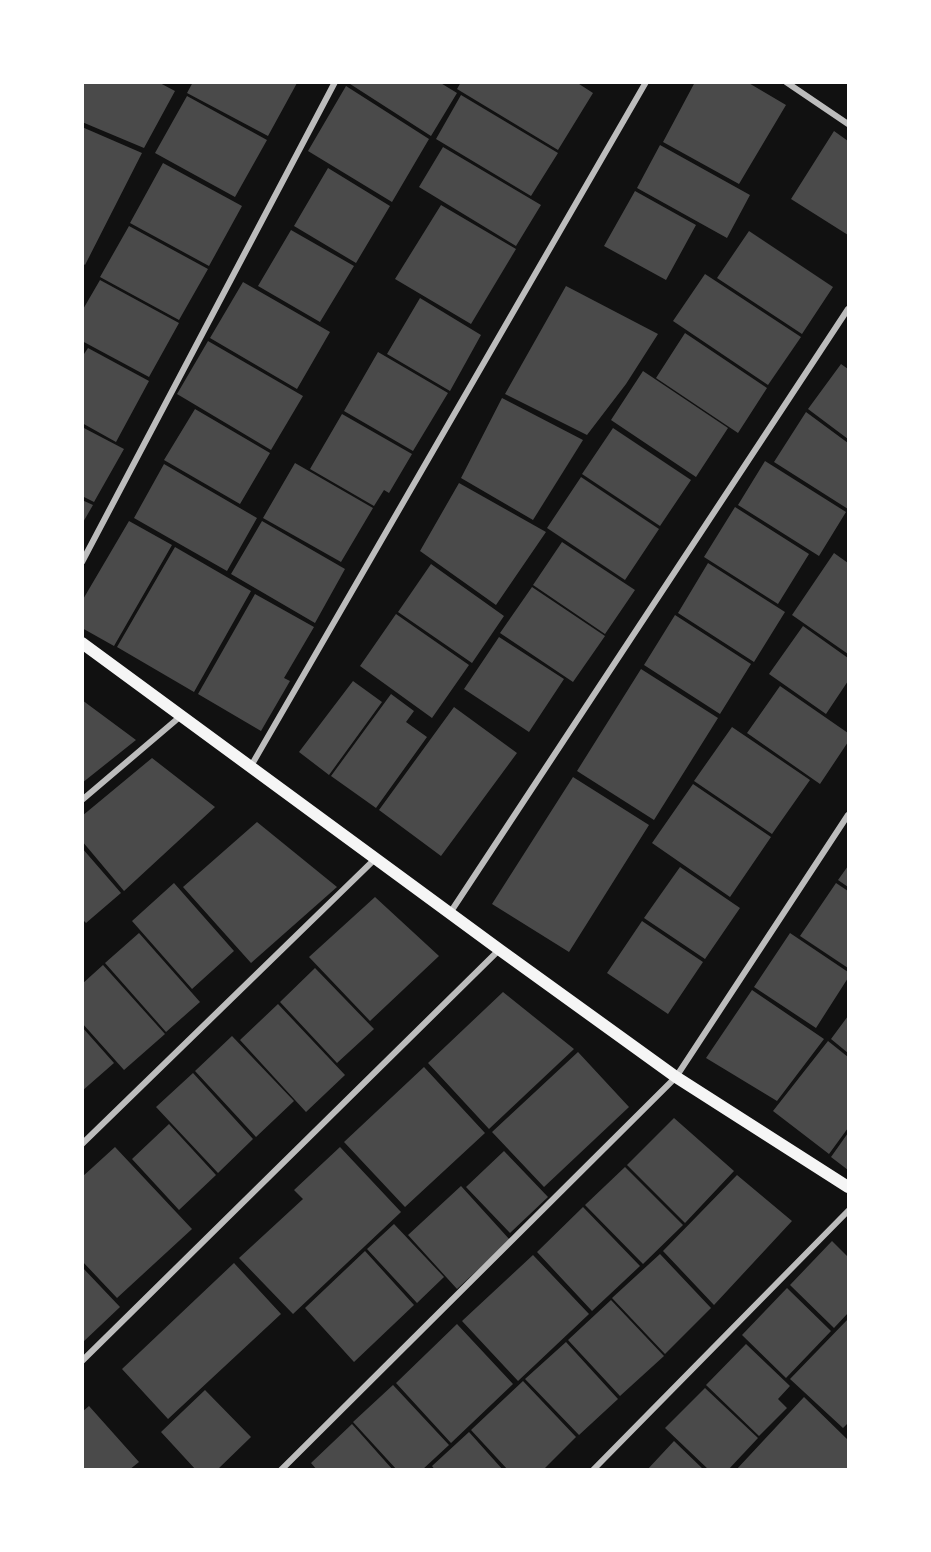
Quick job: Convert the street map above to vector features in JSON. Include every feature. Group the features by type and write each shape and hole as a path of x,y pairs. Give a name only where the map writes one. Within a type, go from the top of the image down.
{"main road":[{"path":"82,643 676,1077 849,1187"}],"street":[{"path":"82,562 335,82"},
{"path":"251,766 646,82"},
{"path":"786,82 849,124"},
{"path":"450,913 849,309"},
{"path":"82,800 182,715"},
{"path":"281,1470 676,1077 849,815"},
{"path":"82,1144 376,858"},
{"path":"82,1360 500,950"},
{"path":"593,1470 849,1210"}],"building":[{"path":"82,82 158,82 175,91 144,148 82,122"},
{"path":"193,82 297,83 268,136 187,93"},
{"path":"347,82 439,82 457,93 431,136"},
{"path":"461,82 576,82 593,93 558,150 457,89"},
{"path":"695,82 747,82 786,105 739,184 663,142"},
{"path":"346,86 429,139 392,202 308,151"},
{"path":"461,95 558,153 531,196 436,139"},
{"path":"187,96 267,140 235,197 155,153"},
{"path":"82,127 142,153 85,265 82,263"},
{"path":"834,131 848,141 848,235 791,199"},
{"path":"660,145 750,195 727,238 637,188"},
{"path":"443,147 541,205 516,246 419,187"},
{"path":"163,163 242,206 209,266 130,223"},
{"path":"328,168 390,206 356,263 294,226"},
{"path":"635,191 696,225 666,280 604,246"},
{"path":"441,205 516,249 471,324 395,279"},
{"path":"129,226 208,269 179,320 100,277"},
{"path":"291,230 354,266 320,322 258,286"},
{"path":"749,231 833,287 802,334 717,278"},
{"path":"705,274 801,337 768,385 673,321"},
{"path":"100,280 179,323 149,377 82,341 82,311"},
{"path":"243,282 330,332 297,389 210,338"},
{"path":"566,286 658,334 626,384 587,435 505,394"},
{"path":"420,298 481,335 450,391 387,354"},
{"path":"685,333 767,388 738,433 656,378"},
{"path":"208,341 303,396 271,450 177,394"},
{"path":"88,348 149,381 116,442 82,423 82,357"},
{"path":"378,352 448,393 413,451 344,411"},
{"path":"841,364 848,369 848,439 808,409"},
{"path":"643,371 728,428 696,477 611,420"},
{"path":"502,398 583,440 533,520 461,478"},
{"path":"195,409 270,453 240,504 164,460"},
{"path":"806,412 848,443 848,509 774,462"},
{"path":"342,414 412,454 389,493 384,490 374,506 310,469"},
{"path":"82,427 124,449 94,502 82,496"},
{"path":"613,428 691,480 660,526 582,474"},
{"path":"765,461 846,512 819,556 738,505"},
{"path":"295,463 373,508 341,562 263,518"},
{"path":"164,464 257,518 227,571 134,518"},
{"path":"581,477 659,529 625,580 547,528"},
{"path":"459,483 546,532 496,605 420,551"},
{"path":"82,500 93,505 82,524"},
{"path":"735,507 809,554 778,604 704,557"},
{"path":"129,521 172,545 114,646 82,628 82,601"},
{"path":"262,521 345,569 315,623 231,574"},
{"path":"562,542 635,590 605,634 533,585"},
{"path":"175,547 251,591 194,692 117,647"},
{"path":"834,553 848,563 848,654 792,615"},
{"path":"708,563 785,612 754,662 678,613"},
{"path":"431,564 504,616 472,663 398,612"},
{"path":"532,587 605,636 573,682 500,633"},
{"path":"255,594 314,627 284,678 290,681 261,731 198,694"},
{"path":"396,614 469,665 432,718 360,666"},
{"path":"675,615 751,664 720,714 644,665"},
{"path":"803,626 848,658 848,681 826,714 769,674"},
{"path":"499,637 564,679 529,732 464,689"},
{"path":"641,669 718,718 654,820 577,771"},
{"path":"353,681 382,702 329,775 299,752"},
{"path":"780,686 848,733 848,742 820,784 747,733"},
{"path":"391,694 414,711 406,722 427,737 376,808 331,776"},
{"path":"82,700 136,740 82,783"},
{"path":"454,707 517,753 441,856 379,810"},
{"path":"732,727 810,780 772,834 694,781"},
{"path":"152,758 215,807 124,891 82,841 82,816"},
{"path":"573,777 649,825 569,952 492,904"},
{"path":"693,784 771,837 730,897 652,843"},
{"path":"257,822 337,887 251,963 183,887"},
{"path":"82,848 121,893 86,923 82,919"},
{"path":"848,866 848,887 838,880"},
{"path":"680,867 740,908 705,959 644,918"},
{"path":"174,883 234,951 192,989 132,921"},
{"path":"836,883 848,891 848,968 800,936"},
{"path":"375,897 439,956 370,1021 309,957"},
{"path":"642,921 703,962 668,1014 607,973"},
{"path":"139,933 200,1002 166,1032 105,963"},
{"path":"790,933 848,972 848,978 816,1028 754,987"},
{"path":"103,965 165,1034 124,1070 82,1023 82,984"},
{"path":"315,968 374,1029 337,1063 280,1002"},
{"path":"752,990 824,1039 777,1101 706,1058"},
{"path":"503,992 574,1049 489,1129 428,1063"},
{"path":"278,1004 345,1075 306,1112 240,1040"},
{"path":"848,1016 848,1053 831,1039"},
{"path":"82,1027 114,1063 82,1091"},
{"path":"232,1036 294,1101 256,1137 195,1071"},
{"path":"828,1041 848,1057 848,1128 829,1154 773,1111"},
{"path":"578,1052 629,1107 544,1187 492,1132"},
{"path":"424,1067 485,1133 405,1207 344,1142"},
{"path":"193,1073 253,1139 218,1173 156,1107"},
{"path":"674,1118 734,1171 685,1223 627,1165"},
{"path":"169,1124 216,1175 179,1210 132,1159"},
{"path":"848,1133 848,1170 831,1157"},
{"path":"115,1147 192,1229 117,1298 82,1261 82,1177"},
{"path":"340,1147 401,1212 293,1314 239,1258 303,1199 294,1190"},
{"path":"504,1151 548,1197 510,1233 466,1187"},
{"path":"625,1167 683,1225 643,1264 585,1205"},
{"path":"737,1175 792,1221 714,1305 663,1251"},
{"path":"461,1186 510,1240 457,1289 408,1235"},
{"path":"583,1207 640,1266 592,1311 537,1252"},
{"path":"394,1224 444,1277 417,1303 367,1249"},
{"path":"832,1241 848,1257 848,1313 834,1328 790,1285"},
{"path":"365,1251 414,1305 354,1362 305,1308"},
{"path":"660,1254 711,1308 665,1354 612,1298"},
{"path":"533,1255 589,1314 518,1381 462,1321"},
{"path":"234,1263 281,1314 168,1419 122,1369"},
{"path":"82,1267 120,1307 82,1343"},
{"path":"787,1288 831,1331 786,1378 742,1335"},
{"path":"611,1300 664,1356 620,1396 568,1340"},
{"path":"848,1319 848,1423 843,1428 790,1379"},
{"path":"457,1324 513,1384 451,1443 396,1383"},
{"path":"566,1342 618,1399 579,1435 525,1379"},
{"path":"746,1344 790,1386 778,1399 787,1408 759,1436 706,1385"},
{"path":"523,1381 576,1437 543,1470 508,1470 471,1430"},
{"path":"393,1385 449,1445 422,1470 397,1470 353,1422"},
{"path":"705,1388 758,1438 728,1470 709,1470 665,1428"},
{"path":"205,1390 251,1437 217,1470 196,1470 161,1432"},
{"path":"804,1397 848,1440 848,1470 736,1470"},
{"path":"89,1406 139,1462 129,1470 82,1470 82,1412"},
{"path":"352,1424 393,1470 317,1470 311,1463"},
{"path":"469,1432 503,1470 435,1470 432,1466"},
{"path":"674,1441 704,1470 647,1470"}]}
